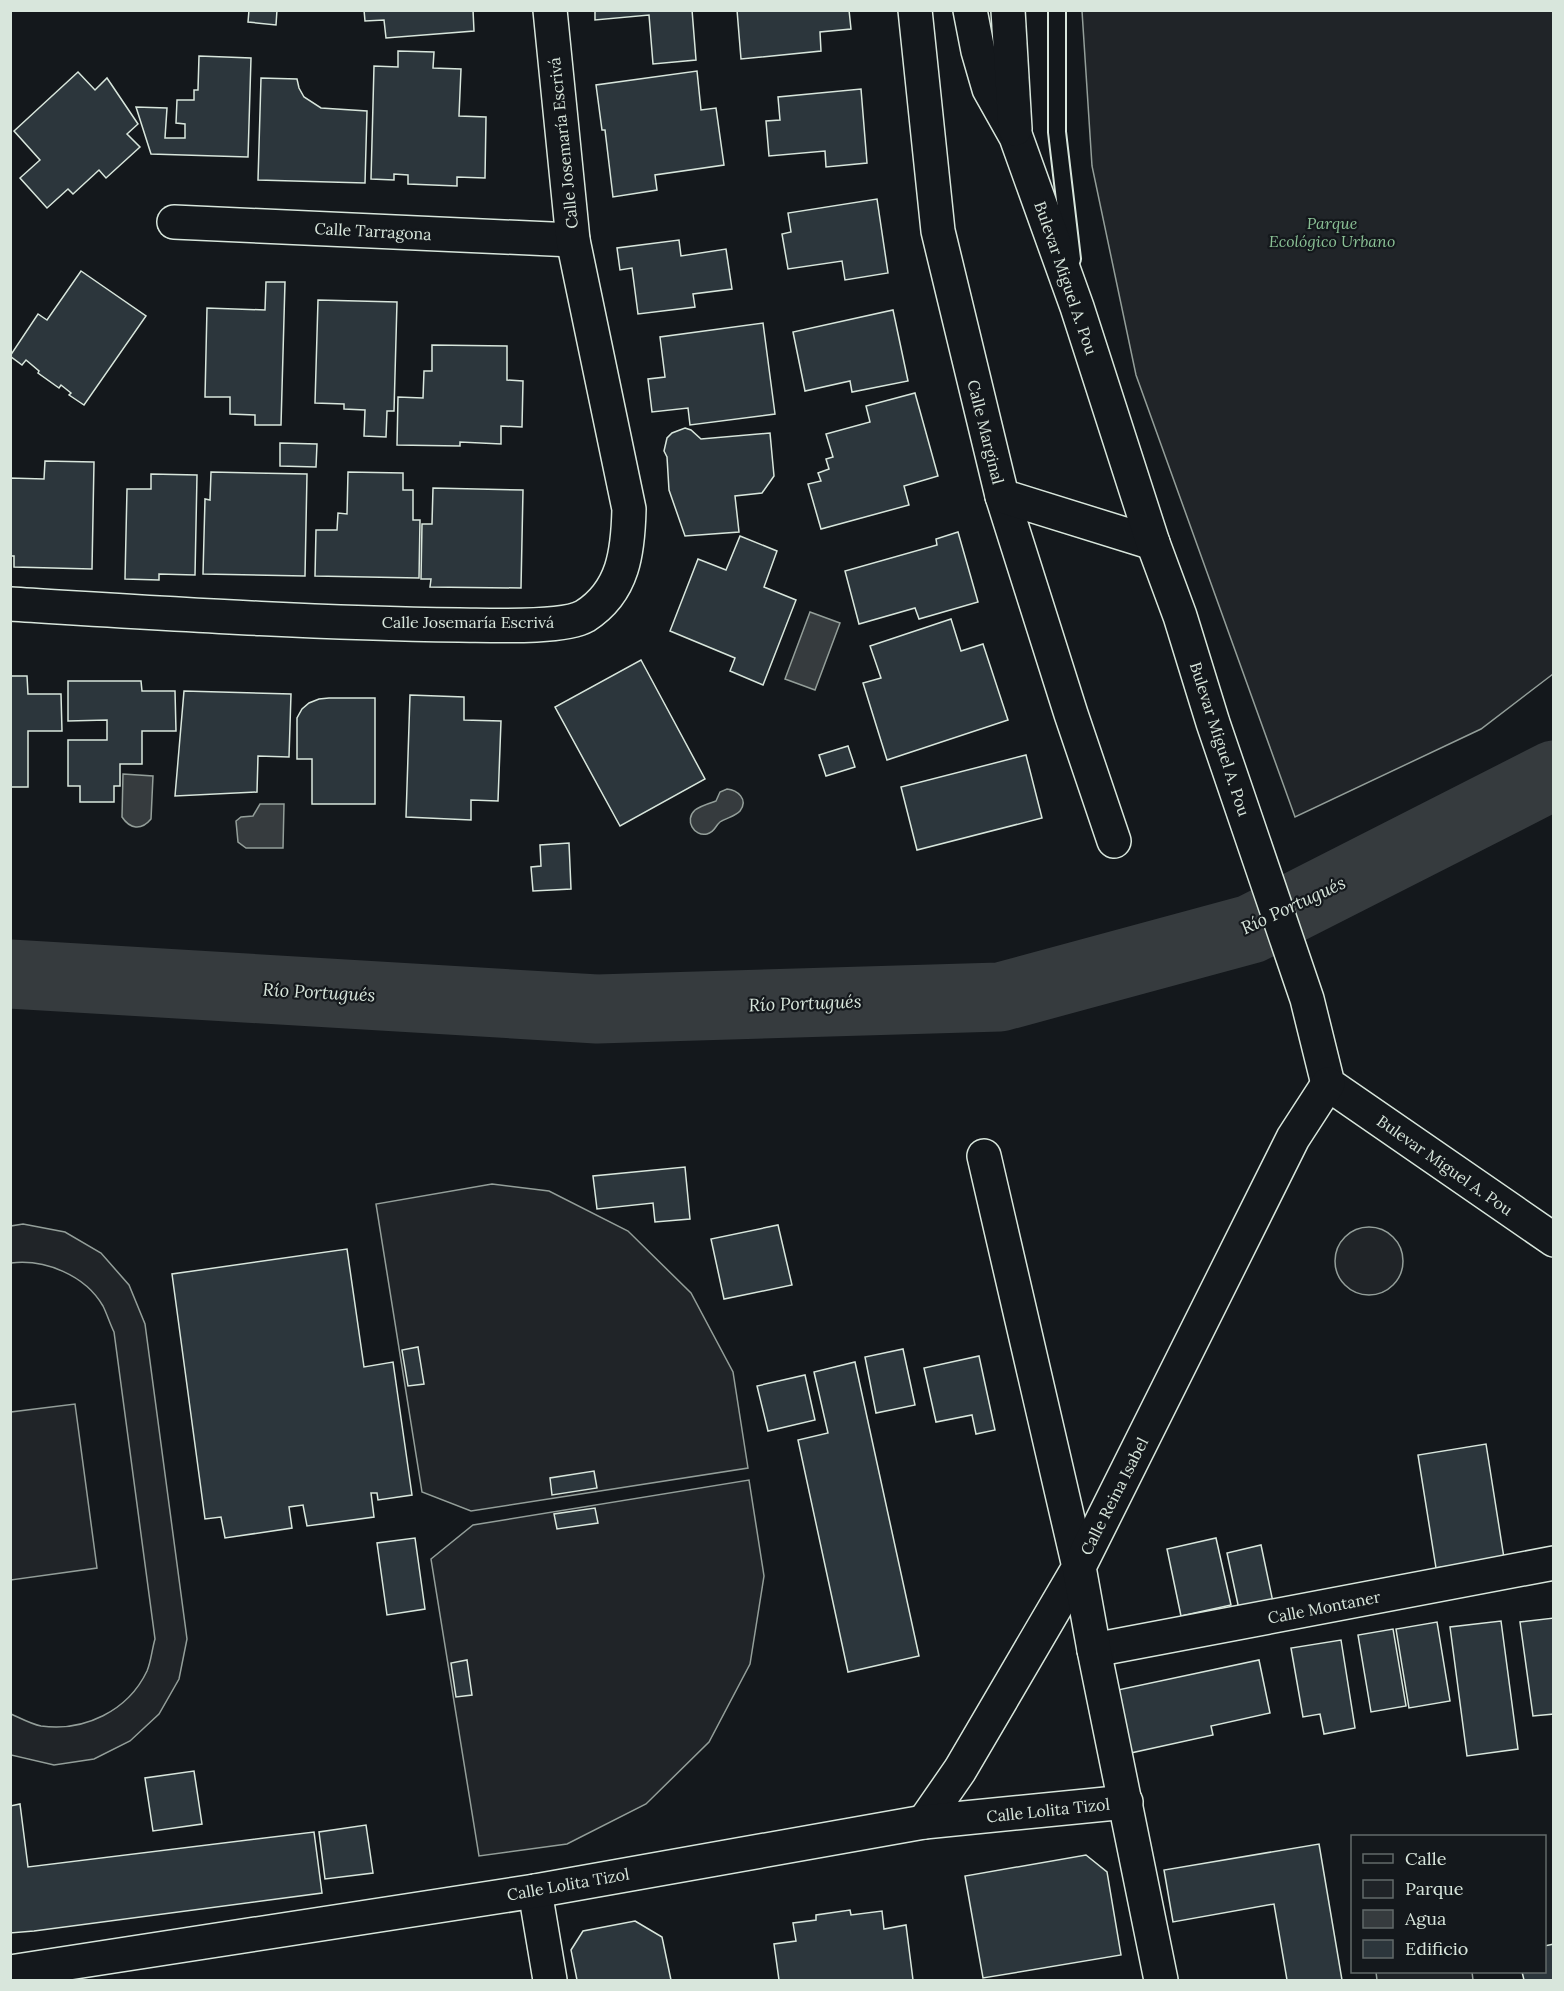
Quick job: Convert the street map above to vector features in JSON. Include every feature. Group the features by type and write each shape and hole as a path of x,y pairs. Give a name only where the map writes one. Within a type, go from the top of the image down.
{"street":[{"name":"Calle Josemaría Escrivá","path":"10,604 241,618 406,624 526,625 570,622 584,617 608,597 616,582 628,543 628,508 573,240 550,10"},
{"name":"Calle Marginal","path":"915,10 938,231 1002,496 1114,841"},
{"name":"Bulevar Miguel A. Pou","path":"970,10 978,51 989,89 1016,137 1077,307 1153,543 1180,616 1213,723 1307,999 1328,1084 1554,1240"},
{"name":"Bulevar Miguel A. Pou","path":"1008,10 1016,137"},
{"name":"Calle Tarragona","path":"174,222 573,240"},
{"path":"1002,496 1153,543"},
{"name":"Calle Reina Isabel","path":"1161,1980 1079,1568 1293,1138 1328,1084"},
{"path":"924,1822 960,1770 1079,1568 984,1156"},
{"name":"Calle Montaner","path":"1094,1650 1554,1563"},
{"name":"Calle Lolita Tizol","path":"10,1972 535,1890 924,1822 1126,1802"},
{"path":"535,1890 550,1980"}],"lane":[{"path":"1058,10 1057,132 1077,307"}],"green space":[{"name":"Parque Ecológico Urbano","path":"1082,11 1553,11 1553,674 1481,729 1295,817 1136,375 1092,166"},
{"path":"492,1184 549,1191 628,1231 691,1293 733,1372 748,1468 471,1511 422,1492 376,1204"},
{"path":"23,1224 65,1232 101,1253 129,1285 145,1324 187,1639 179,1679 159,1714 130,1741 94,1759 54,1765 11,1755 11,1714 37,1725 57,1727 73,1726 103,1716 116,1708 139,1685 147,1671 155,1639 114,1332 103,1306 86,1286 75,1278 50,1267 24,1262 11,1263 11,1226"},
{"path":"1369,1227 1382,1230 1393,1237 1400,1248 1403,1261 1400,1274 1393,1285 1382,1292 1369,1295 1356,1292 1345,1285 1338,1274 1335,1261 1338,1248 1345,1237 1356,1230"},
{"path":"75,1404 97,1568 11,1580 11,1412"},
{"path":"749,1480 764,1576 750,1664 709,1742 646,1804 567,1844 479,1856 431,1559 473,1525"},
{"path":"1376,1973 1472,1973 1473,1980 1377,1980"}],"water":[{"path":"810,612 840,623 815,690 785,679"},
{"path":"123,774 153,776 151,819 140,827 128,824 122,817"},
{"path":"727,789 741,796 743,803 740,811 720,822 710,833 698,833 692,827 690,818 692,814 700,807 716,801 720,792"},
{"path":"260,804 284,804 283,848 246,848 238,842 236,821 241,817 253,816"}],"building":[{"path":"249,10 277,10 276,25 248,22"},
{"path":"364,10 473,10 474,31 386,38 384,20 365,21"},
{"path":"595,10 692,10 696,60 653,64 649,15 595,20"},
{"path":"737,10 849,10 851,29 820,32 821,51 741,59"},
{"path":"398,51 434,52 433,68 461,69 459,116 486,117 485,178 457,177 457,186 408,184 408,175 394,174 394,180 371,179 374,66 398,67"},
{"path":"199,56 251,58 248,157 151,154 136,107 167,108 165,138 185,138 185,124 176,123 177,100 194,100 194,90 198,90"},
{"path":"697,71 701,110 716,108 724,165 655,175 657,190 613,197 605,130 602,130 596,85"},
{"path":"78,72 95,90 107,78 138,124 127,134 140,147 106,178 99,170 73,194 68,189 47,208 20,178 40,160 14,131"},
{"path":"261,78 297,79 304,97 321,108 367,111 365,183 258,180"},
{"path":"861,89 867,163 826,167 825,151 769,156 766,121 780,120 778,97"},
{"path":"877,199 888,273 845,280 842,261 788,269 782,234 791,232 788,213"},
{"path":"679,240 681,256 726,249 732,289 693,294 695,307 638,314 632,268 620,270 617,248"},
{"path":"81,271 146,316 84,405 69,395 71,393 61,385 59,388 38,373 39,371 26,360 22,365 10,356 38,314 47,320"},
{"path":"266,282 285,282 281,425 255,425 255,415 230,414 230,397 205,397 207,308 265,310"},
{"path":"318,300 397,302 394,411 387,411 386,437 364,436 365,410 344,409 344,404 315,403"},
{"path":"893,310 908,381 852,392 850,381 805,391 793,332"},
{"path":"763,323 775,414 690,425 688,408 652,412 648,379 665,377 660,337"},
{"path":"432,345 507,346 507,380 523,381 522,427 501,426 501,444 460,442 460,446 397,445 398,397 423,398 424,371 432,371"},
{"path":"915,393 938,476 904,486 909,505 821,529 808,484 821,481 818,473 829,469 826,459 833,457 826,434 870,422 866,406"},
{"path":"685,428 701,439 770,433 774,476 762,493 735,496 739,532 685,536 669,490 667,457 664,451 667,438 672,433"},
{"path":"280,443 317,444 316,467 280,466"},
{"path":"45,461 94,462 92,569 14,567 14,556 10,556 10,478 44,479"},
{"path":"211,472 307,474 305,576 203,574 205,499 210,500"},
{"path":"348,472 403,473 403,490 413,490 413,520 420,520 419,578 315,576 316,530 337,530 338,513 347,514"},
{"path":"151,474 197,475 195,575 159,574 159,580 125,579 127,489 151,489"},
{"path":"433,488 523,490 521,588 430,587 431,579 421,579 422,524 432,524"},
{"path":"958,532 978,602 919,619 915,608 859,624 845,571 937,545 936,539"},
{"path":"740,536 777,551 764,587 796,600 763,685 730,671 735,658 670,631 698,559 726,570"},
{"path":"951,619 961,651 983,644 1008,720 887,760 863,683 881,678 870,646"},
{"path":"641,660 705,779 620,826 555,707"},
{"path":"10,676 27,676 28,694 61,694 62,731 28,731 28,787 10,787"},
{"path":"68,681 141,681 142,691 175,691 176,731 142,731 142,764 120,764 120,786 114,786 114,802 80,802 80,786 68,786 68,740 107,740 107,720 68,721"},
{"path":"184,691 291,694 289,757 258,756 257,792 175,796"},
{"path":"410,695 464,697 464,720 501,721 498,801 471,800 471,820 406,817"},
{"path":"329,698 375,698 375,804 312,804 312,759 297,759 297,718 309,703"},
{"path":"848,746 855,767 826,776 819,755"},
{"path":"1026,755 1042,818 917,850 901,787"},
{"path":"569,843 571,889 533,891 531,867 541,866 540,845"},
{"path":"685,1167 690,1219 655,1222 653,1203 597,1209 593,1176"},
{"path":"778,1225 792,1285 724,1299 711,1239"},
{"path":"347,1249 364,1367 393,1362 412,1495 378,1500 377,1493 371,1493 374,1517 307,1526 303,1505 289,1507 292,1528 225,1538 221,1517 205,1519 172,1274"},
{"path":"418,1347 424,1384 408,1386 402,1350"},
{"path":"903,1349 915,1405 876,1413 865,1357"},
{"path":"979,1356 995,1430 976,1434 972,1415 936,1422 924,1368"},
{"path":"855,1362 919,1656 848,1672 798,1440 828,1433 814,1372"},
{"path":"805,1375 815,1420 768,1431 757,1386"},
{"path":"1486,1444 1504,1558 1436,1568 1418,1455"},
{"path":"594,1471 597,1488 552,1495 550,1478"},
{"path":"595,1508 598,1523 557,1529 554,1514"},
{"path":"415,1538 425,1609 387,1615 377,1543"},
{"path":"1216,1538 1231,1605 1181,1616 1167,1549"},
{"path":"1261,1545 1274,1607 1240,1614 1227,1553"},
{"path":"1554,1618 1554,1714 1533,1716 1520,1622"},
{"path":"1501,1621 1518,1749 1467,1756 1450,1627"},
{"path":"1437,1622 1450,1701 1409,1708 1396,1629"},
{"path":"1393,1629 1406,1706 1371,1712 1358,1635"},
{"path":"1341,1640 1355,1728 1324,1734 1320,1714 1303,1717 1291,1648"},
{"path":"467,1660 472,1695 456,1697 451,1663"},
{"path":"1259,1660 1270,1713 1211,1726 1213,1735 1126,1754 1113,1691"},
{"path":"194,1771 202,1824 153,1831 145,1778"},
{"path":"20,1804 28,1867 314,1832 322,1893 10,1933 10,1806"},
{"path":"366,1825 373,1873 325,1879 319,1832"},
{"path":"1319,1844 1342,1980 1287,1980 1274,1904 1173,1922 1164,1870"},
{"path":"1086,1855 1107,1872 1121,1955 983,1978 965,1876"},
{"path":"850,1910 851,1915 882,1911 884,1929 906,1925 913,1980 779,1980 774,1944 796,1941 793,1923 816,1920 816,1915"},
{"path":"635,1921 662,1937 671,1980 577,1980 571,1950 583,1931"},
{"path":"1554,1944 1554,1980 1524,1980 1522,1973 1546,1973 1546,1946"}],"waterway":[{"name":"Río Portugués","path":"10,974 597,1009 1000,997 1251,929 1554,775"}]}
